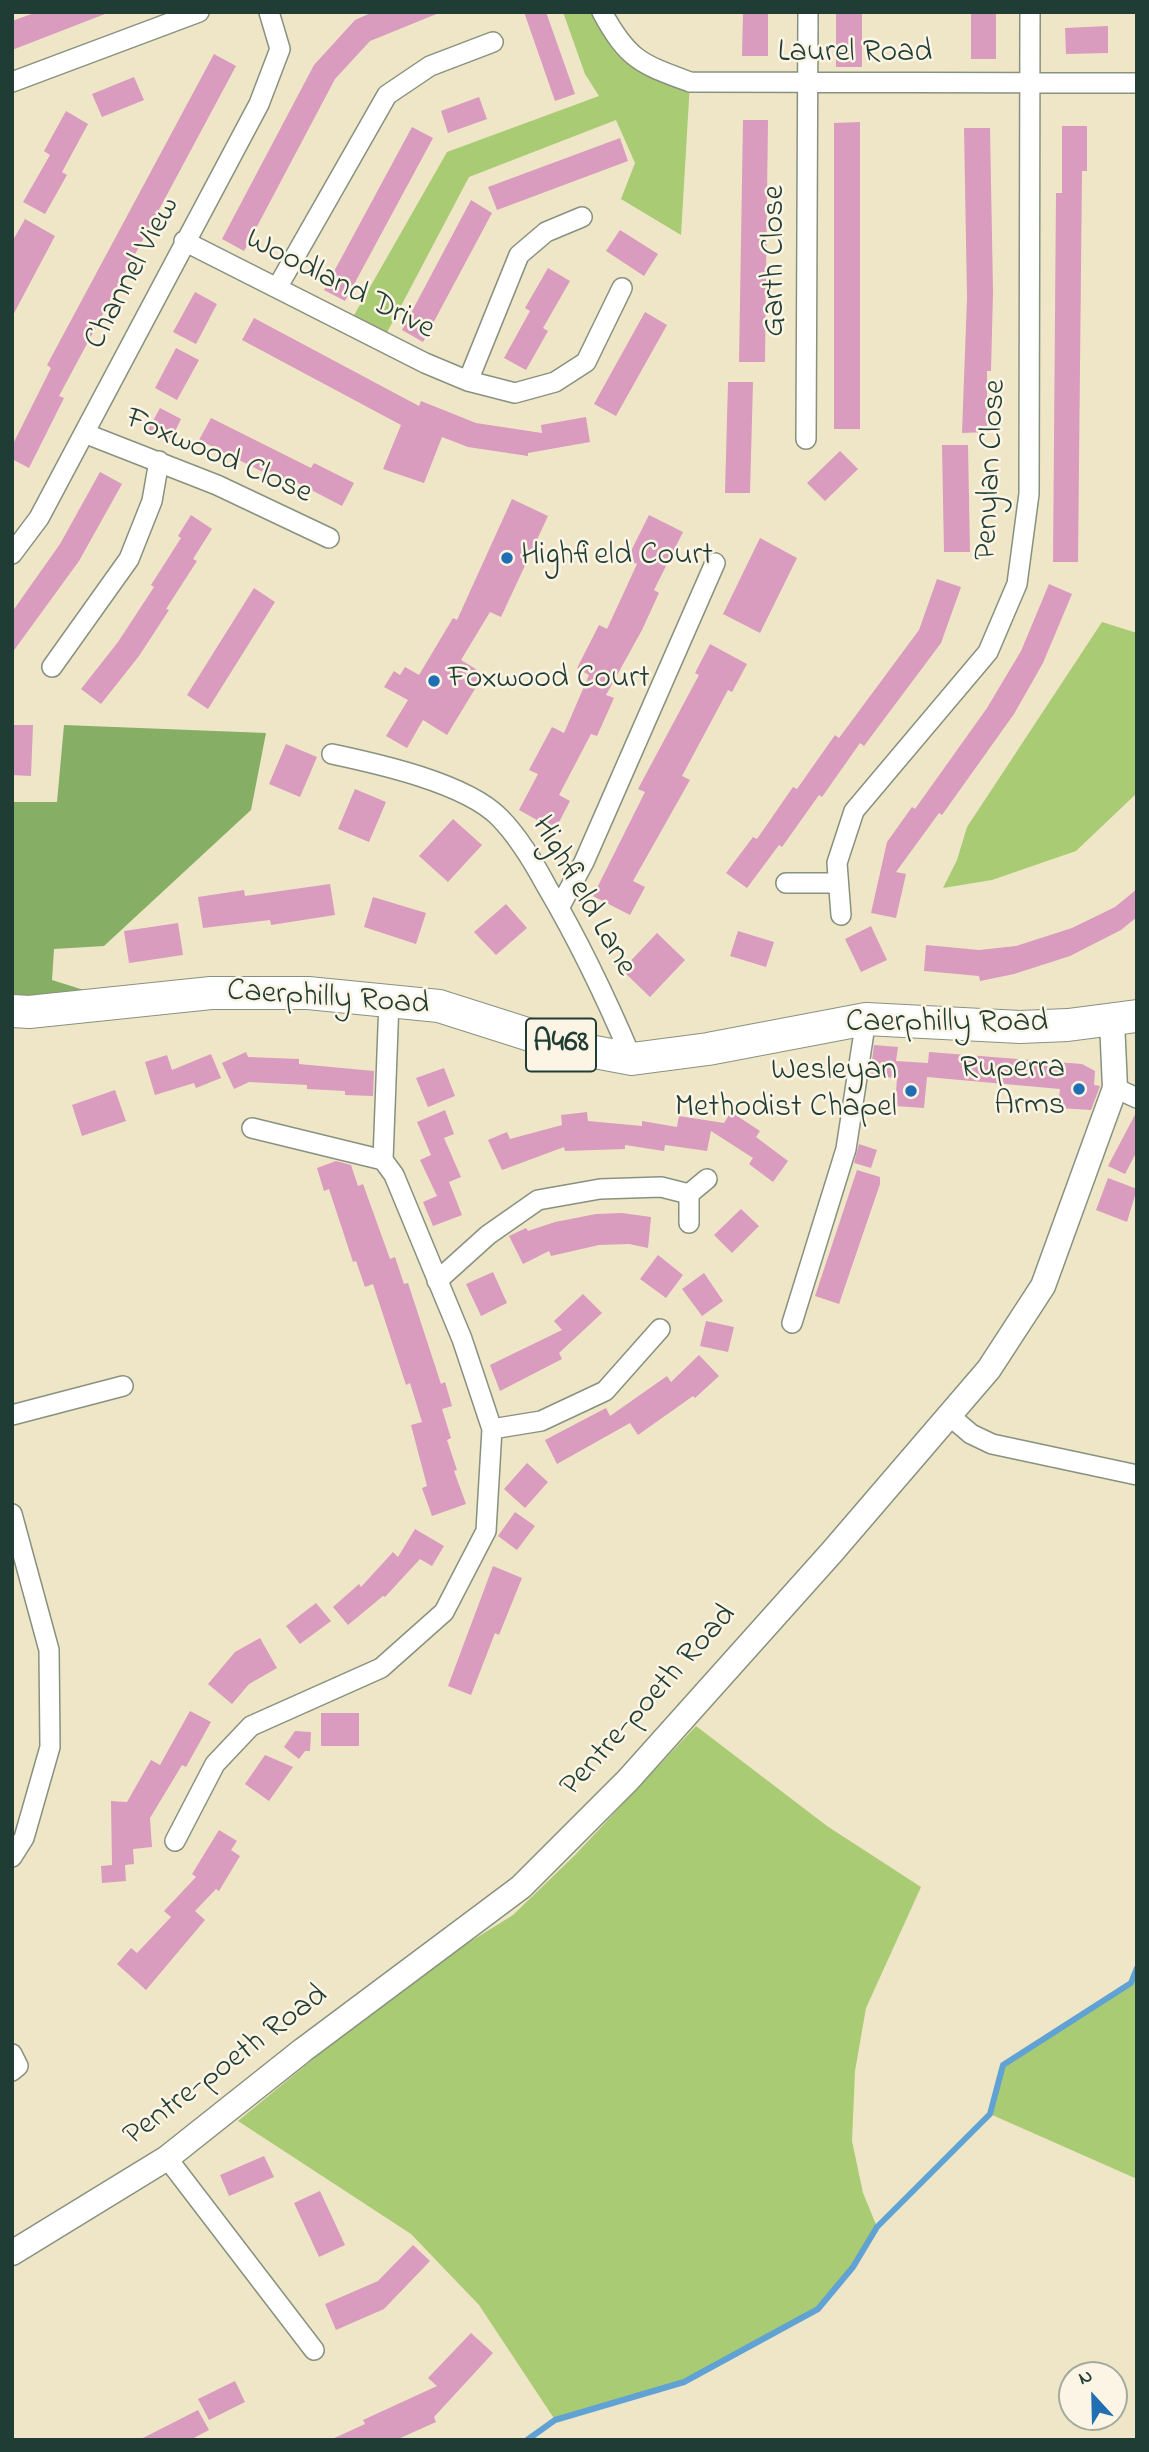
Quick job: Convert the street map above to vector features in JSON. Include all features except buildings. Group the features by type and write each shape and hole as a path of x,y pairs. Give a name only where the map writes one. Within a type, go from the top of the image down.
{"main road":[{"name":"Caerphilly Road","path":"12,1011 29,1012 211,993 309,993 439,1006 568,1047 632,1059 708,1049 866,1018 1020,1027 1125,1018"}],"street":[{"path":"12,82 199,12"},
{"name":"Channel View","path":"12,554 39,518 259,104 280,50 269,12"},
{"name":"Laurel Road","path":"602,12 625,50 646,66 690,82 1029,85 1137,83"},
{"name":"Garth Close","path":"806,439 808,12"},
{"name":"Penylan Close","path":"841,915 837,863 854,811 988,652 1017,584 1029,494 1030,12"},
{"path":"277,288 387,95 430,66 493,42"},
{"path":"468,381 519,255 546,232 582,217"},
{"name":"Woodland Drive","path":"184,242 425,363 468,381 515,393 555,382 586,362 622,288"},
{"name":"Foxwood Close","path":"84,433 217,485 329,538"},
{"path":"52,667 129,559 152,501 159,461"},
{"path":"559,908 584,862 715,563"},
{"name":"Highfield Lane","path":"332,754 444,784 498,816 529,856 559,908 606,997 632,1059"},
{"path":"786,883 838,883"},
{"path":"175,1841 215,1764 251,1726 381,1668 444,1612 486,1531 492,1429 462,1339 394,1175 383,1160 389,1001"},
{"path":"792,1323 846,1149 866,1018"},
{"name":"Pentre-poeth Road","path":"12,2253 167,2158 303,2050 521,1887 628,1780 951,1417 989,1369 1043,1286 1126,1093 1125,1018"},
{"path":"252,1128 383,1160"},
{"path":"688,1223 689,1194 707,1179"},
{"path":"437,1281 488,1235 538,1200 600,1189 661,1186 689,1194"},
{"path":"492,1429 541,1421 605,1391 660,1329"},
{"path":"12,1415 122,1386"},
{"path":"951,1417 971,1434 992,1444 1137,1475"},
{"path":"12,1515 49,1650 50,1747 24,1838 12,1857"},
{"path":"12,2053 18,2066 12,2071"},
{"path":"167,2158 314,2350"}],"green space":[{"path":"563,12 602,12 626,50 690,82 681,235 621,199 635,163 616,120 469,177 382,342 349,324 447,152 599,96 585,74"},
{"path":"1102,622 1137,633 1137,793 1076,851 992,880 943,888 957,860 967,827"},
{"path":"64,725 266,733 251,810 104,946 54,949 52,980 87,991 12,1011 12,802 57,802"},
{"path":"696,1726 827,1826 921,1887 866,2008 855,2071 852,2141 863,2193 877,2227 853,2267 818,2309 684,2382 555,2420 479,2305 411,2234 238,2121 341,2036 468,1943 513,1915 575,1855"},
{"path":"1137,1968 1137,2179 990,2114 1003,2065 1131,1983"}],"waterway":[{"path":"527,2440 555,2420 684,2382 818,2309 853,2267 877,2227 990,2114 1003,2065 1131,1983 1137,1968"}],"place":[{"name":"Highfield Court","path":"507,558"},
{"name":"Foxwood Court","path":"434,681"},
{"name":"Ruperra Arms","path":"1079,1089"},
{"name":"Wesleyan Methodist Chapel","path":"911,1091"}]}
